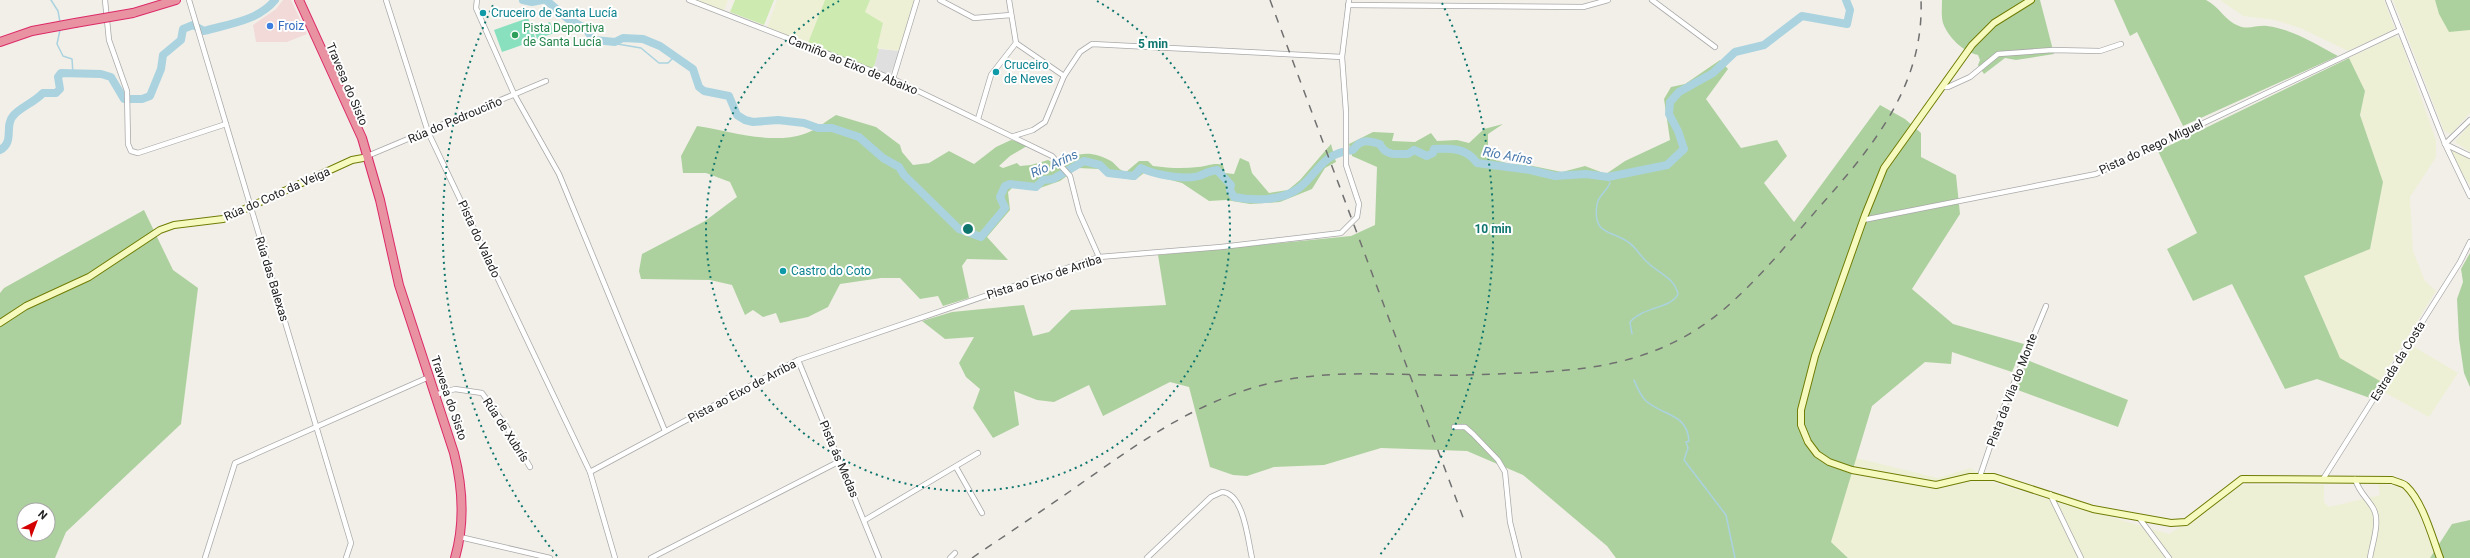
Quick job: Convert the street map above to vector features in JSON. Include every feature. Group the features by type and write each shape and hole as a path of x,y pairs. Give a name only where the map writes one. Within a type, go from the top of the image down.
{"highway":[{"path":"0,42 25,33 133,13 176,0"},
{"name":"Travesa do Sisto","path":"298,0 366,157 389,249 407,312 452,444 460,478 462,504 460,537 455,558"}],"street":[{"path":"105,0 109,40 127,91 129,102 128,144 131,151 138,153 226,124"},
{"name":"Rúa das Balexas","path":"189,0 351,543 346,558"},
{"path":"477,0 476,8 514,94 559,174 665,431"},
{"name":"Camiño ao Eixo de Abaixo","path":"689,0 893,79 1014,136 1057,160 1067,172 1079,212 1099,257"},
{"path":"893,79 917,0"},
{"path":"940,0 974,18 1011,15"},
{"path":"1009,0 1016,44 1064,76"},
{"path":"1348,3 1583,7 1608,0"},
{"path":"1652,0 1715,47"},
{"path":"2031,0 1983,32 1884,168 1863,220 1815,356 1800,410 1801,425 1808,442 1817,454 1829,462 1852,470 1904,481 1936,485 1980,476 1994,477 2093,509 2140,519 2171,523 2186,522 2242,479 2392,480 2405,485 2426,519 2440,558"},
{"path":"2388,0 2445,144 2470,196"},
{"name":"Pista do Valado","path":"386,2 428,132 590,472 615,558"},
{"name":"Pista ao Eixo de Arriba","path":"590,472 798,360 1099,257 1221,247 1341,233 1357,217 1359,204 1346,165 1342,57 1348,3"},
{"name":"Pista do Rego Miguel","path":"1863,220 2096,174 2400,30"},
{"path":"978,120 991,75 1016,44"},
{"path":"1014,136 1033,130 1046,122 1064,76 1080,52 1092,44 1342,57"},
{"path":"1942,87 1954,85 1970,76 1998,54 2052,50 2100,52 2121,44"},
{"name":"Rúa do Pedrouciño","path":"366,157 546,81"},
{"path":"2445,144 2470,120"},
{"path":"2445,144 2470,156"},
{"name":"Rúa do Coto da Veiga","path":"0,323 26,306 90,277 160,230 187,223 223,219 352,160 366,157"},
{"name":"Estrada da Costa","path":"2323,479 2460,262 2470,242"},
{"name":"Pista da Vila do Monte","path":"1980,476 2001,414 2046,306"},
{"name":"Pista ás Medas","path":"798,360 865,520 879,558"},
{"path":"205,558 235,463 429,377"},
{"name":"Rúa de Xubrís","path":"435,395 455,389 482,393 506,426 530,467"},
{"path":"1454,427 1465,427 1498,460 1506,472 1510,522 1519,558"},
{"path":"865,520 978,453"},
{"path":"651,558 840,462"},
{"path":"956,467 982,513"},
{"path":"2355,480 2359,492 2374,509 2376,518 2370,558"},
{"path":"1147,558 1211,497 1222,492 1233,495 1239,504 1252,558"},
{"path":"2050,494 2081,558"},
{"path":"2140,519 2169,558"},
{"path":"460,537 550,558"},
{"path":"525,558 528,553"},
{"path":"950,558 955,553"}],"shaded area":[{"path":"283,0 291,0 307,34 287,42 256,42 253,25 276,9"},
{"path":"879,49 900,51 890,75 873,70"}],"green space":[{"path":"691,0 728,0 723,12"},
{"path":"735,0 774,0 764,25 730,12"},
{"path":"777,0 825,0 808,43 767,28"},
{"path":"825,0 870,0 865,12 883,23 877,48 879,49 873,70 808,43"},
{"path":"870,0 915,0 900,51 877,48 883,26 865,12"},
{"path":"1942,0 2040,0 2054,54 2016,60 2005,58 1984,74 1978,65 1980,60 1978,55 1967,51 1957,43 1945,28 1942,17"},
{"path":"2114,0 2206,0 2215,6 2234,24 2246,28 2267,26 2286,30 2338,56 2183,126 2137,32 2130,36"},
{"path":"2220,0 2384,0 2395,29 2348,51 2300,28 2275,20 2243,16"},
{"path":"2393,0 2435,0 2439,14 2470,30 2470,113 2451,134 2444,131"},
{"path":"2435,0 2470,0 2470,30 2449,32 2439,14"},
{"name":"Pista Deportiva de Santa Lucía","path":"528,18 536,40 502,52 494,30"},
{"path":"550,22 554,33 537,39 534,29"},
{"path":"2395,36 2400,39 2436,140 2436,157 2410,197 2413,251 2425,281 2436,291 2380,381 2340,358 2304,275 2370,249 2383,182 2360,115 2365,91 2349,58"},
{"path":"2349,58 2365,91 2360,115 2383,182 2370,249 2304,276 2340,358 2380,381 2370,398 2317,379 2285,389 2232,284 2193,301 2167,249 2197,233 2158,151"},
{"path":"1720,60 1728,69 1706,99 1741,148 1777,140 1787,156 1764,183 1794,222 1880,105 1905,119 1921,133 1921,157 1956,175 1960,214 1912,289 1953,324 2024,344 2012,372 1952,352 1951,364 1925,362 1872,406 1831,542 1848,558 1616,558 1607,546 1523,475 1467,451 1381,448 1324,465 1274,467 1247,476 1233,475 1210,467 1189,387 1170,382 1103,416 1089,385 1054,402 1037,400 1014,391 1019,425 993,438 973,408 980,389 966,377 959,363 974,337 945,339 922,321 952,312 1024,305 1033,336 1049,332 1071,310 1166,305 1158,255 1351,236 1375,225 1377,167 1352,156 1349,144 1373,132 1394,133 1392,141 1415,142 1431,133 1437,141 1457,140 1469,143 1484,129 1503,124 1488,134 1488,158 1510,164 1528,165 1562,172 1585,166 1606,174 1625,161 1670,140 1664,99 1671,87 1685,84"},
{"path":"836,115 876,127 900,145 902,152 913,165 929,163 949,151 974,164 996,147 1011,140 1024,143 1027,146 1010,156 999,166 1003,168 1017,163 1020,166 1031,165 1048,160 1056,164 1070,157 1089,154 1103,157 1111,161 1119,169 1126,172 1139,161 1148,161 1153,166 1176,168 1192,168 1220,164 1223,165 1225,173 1234,174 1240,158 1249,162 1252,173 1269,193 1288,190 1300,180 1331,144 1336,162 1325,168 1312,189 1280,202 1250,204 1226,200 1209,201 1182,183 1144,173 1135,180 1109,176 1099,169 1078,168 1060,181 1037,189 1014,186 1008,192 1010,210 987,237 1008,260 967,259 962,266 969,298 943,306 938,296 920,299 900,278 881,278 840,284 828,307 808,317 780,323 776,313 763,317 753,310 745,315 732,285 710,280 641,279 639,271 642,254 705,221 737,197 730,182 706,173 683,173 681,156 697,126 764,138 791,137 808,133"},
{"path":"2470,124 2470,152 2455,142"},
{"path":"2451,148 2470,159 2470,186 2457,165 2450,149"},
{"path":"144,210 173,270 198,288 181,424 66,532 55,558 0,558 0,293 4,288"},
{"path":"2470,253 2470,387 2464,373 2459,339 2457,299 2463,282 2461,269"},
{"path":"2411,345 2458,373 2429,417 2382,391"},
{"path":"2027,360 2128,400 2118,427 2015,389"},
{"path":"1856,458 1938,478 1970,468 1997,484 2169,534 2241,485 2324,485 2324,502 2329,507 2380,495 2378,484 2397,486 2408,493 2417,509 2434,552 2430,558 1848,558 1831,542"},
{"path":"2470,520 2470,558 2430,558 2452,524"}],"waterway":[{"path":"51,0 58,11 60,22"},
{"path":"0,150 7,143 9,124 13,116 43,93 56,93 60,89 58,77 61,73 101,74 111,77 124,99 142,99 150,96 161,69 163,55 181,40 183,29 193,25 204,31 233,24 260,13 275,0"},
{"path":"523,0 532,2 542,0"},
{"name":"Río Aríns","path":"546,0 568,19 585,28 594,40 615,42 623,38 643,39 660,46 693,69 699,87 704,91 729,96 737,115 745,120 753,122 778,120 804,123 818,128 832,128 859,137 883,158 899,167 904,175 959,229 981,237 1005,208 1000,197 1005,186 1010,184 1036,187 1043,180 1053,179 1084,161 1100,165 1108,173 1134,176 1141,168 1162,175 1178,177 1199,176 1217,170 1231,185 1230,190 1234,197 1250,199 1276,198 1292,192 1306,182 1322,164 1334,155 1353,150 1356,146 1365,141 1380,144 1385,151 1392,154 1408,154 1414,150 1427,156 1433,153 1434,149 1458,150 1468,154 1477,163 1530,170 1555,176 1586,174 1608,177 1667,165 1684,149 1678,131 1669,114 1670,102 1679,92 1713,73 1735,52 1764,45 1802,16 1847,24 1850,10 1846,0"},
{"path":"60,30 57,44 63,56 72,59 73,74"},
{"path":"594,40 641,48 659,63 668,63 675,56"},
{"name":"Río Aríns","path":"1608,177 1609,181"},
{"path":"1610,183 1599,198 1597,204 1597,222 1600,227 1631,244 1651,266 1673,283 1678,294 1675,299 1670,302 1642,313 1630,322 1632,334"},
{"path":"1634,380 1640,394 1646,401 1673,416 1684,425 1689,441 1686,442 1688,448 1684,460 1726,515 1735,558"}],"railway":[{"path":"1270,0 1464,520"},
{"path":"972,558 1147,438 1212,403 1259,386 1302,377 1323,375 1466,375 1550,372 1628,360 1653,352 1677,341 1700,327 1738,297 1791,240 1865,153 1895,107 1906,82 1915,56 1920,29 1921,0"}],"place":[{"name":"Cruceiro de Santa Lucía","path":"483,13"},
{"name":"Froiz","path":"270,26"},
{"name":"Pista Deportiva de Santa Lucía","path":"515,35"},
{"name":"Cruceiro de Neves","path":"996,72"},
{"name":"Castro do Coto","path":"783,271"}]}
